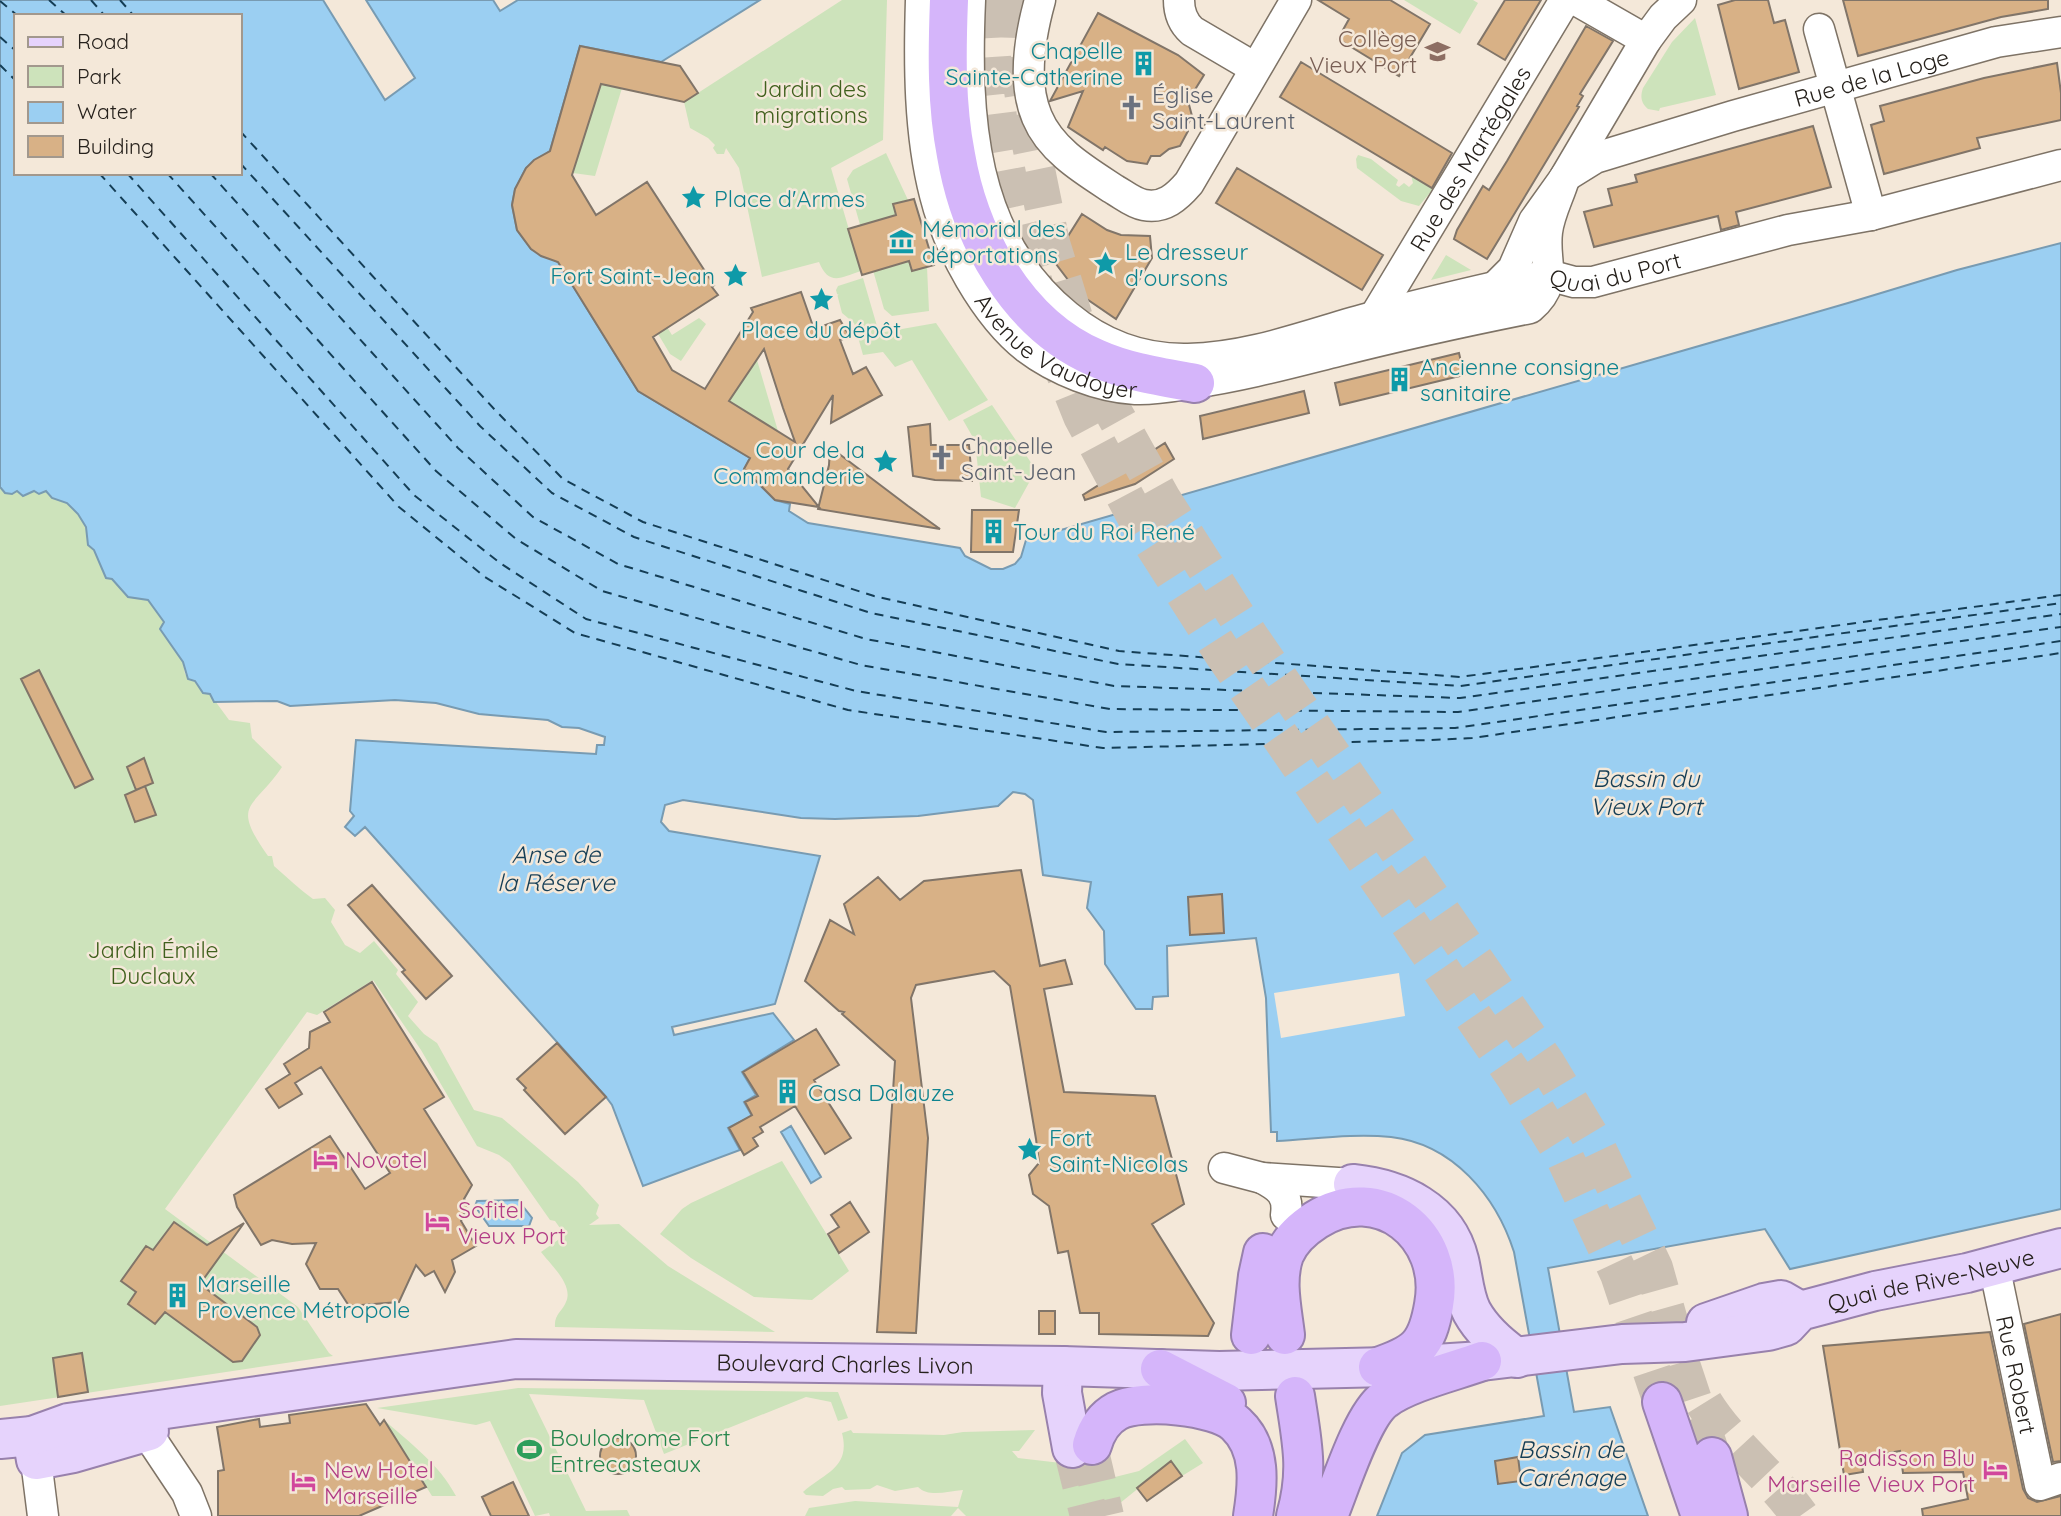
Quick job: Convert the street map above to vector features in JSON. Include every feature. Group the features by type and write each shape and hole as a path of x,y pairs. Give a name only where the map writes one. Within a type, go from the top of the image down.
{"highway":[{"path":"949,0 947,57 956,154 964,191 993,260 1014,292 1041,322 1077,349 1124,368 1182,371"},
{"path":"1353,1184 1320,1191 1286,1214 1274,1229 1264,1251 1258,1276 1268,1335 1284,1256 1306,1227 1322,1216 1344,1209 1364,1208 1385,1212 1405,1221 1427,1247 1436,1276 1436,1294 1429,1327 1420,1347 1406,1356 1378,1367"},
{"path":"1328,1516 1362,1432 1383,1399 1398,1391 1502,1357"},
{"path":"1160,1369 1236,1408 1253,1424 1261,1438 1268,1463 1268,1486 1262,1516"},
{"path":"1295,1396 1305,1462 1296,1516"},
{"path":"1661,1402 1697,1508"},
{"path":"1076,1436 1098,1429 1107,1418 1122,1408 1193,1407 1218,1413 1237,1425 1255,1456 1257,1474 1253,1516"},
{"path":"1226,1516 1237,1447"},
{"path":"1713,1457 1728,1516"}],"main road":[{"path":"1353,1184 1376,1186 1396,1192 1415,1201 1441,1223 1456,1250 1472,1311 1502,1357"},
{"name":"Quai de Rive-Neuve","path":"1502,1357 1622,1344 1712,1322 1764,1303 1781,1300 1800,1311 2061,1248"},
{"name":"Boulevard Charles Livon","path":"23,1445 68,1423 141,1424 189,1407 494,1361 1104,1366 1219,1371 1378,1367 1502,1357"},
{"path":"1063,1366 1062,1393 1076,1436"},
{"path":"1076,1436 1104,1366"}],"street":[{"name":"Avenue Vaudoyer","path":"921,0 922,98 932,185 955,249 996,317 1028,349 1091,380 1133,389 1156,389 1182,371"},
{"name":"Avenue Vaudoyer","path":"970,0 971,122 984,188 1000,232 1029,278 1080,327 1116,347 1182,371"},
{"path":"1040,0 1032,42 1030,76 1038,118 1046,133 1069,158 1143,205 1168,203 1189,183 1296,0"},
{"path":"1179,0 1181,13 1192,31 1255,68"},
{"name":"Rue des Martégales","path":"1375,316 1565,0"},
{"path":"1576,0 1646,40"},
{"path":"1495,287 1513,269 1534,221 1606,111 1646,40 1662,17 1681,0"},
{"path":"1819,29 1871,215"},
{"name":"Rue de la Loge","path":"1565,177 1595,158 1684,130 1996,42 2061,32"},
{"name":"Rue de la Loge","path":"1606,111 1636,129 1650,132 1684,130"},
{"name":"Quai du Port","path":"1182,371 1212,358 1246,352 1375,316 1495,287 1548,275 1574,282 1593,282 1788,230 1871,215 2061,164"},
{"path":"1548,275 1547,233 1565,177"},
{"name":"Quai du Port","path":"1182,371 1226,379 1391,337 1530,308 1545,294 1548,275"},
{"path":"1224,1168 1262,1178 1353,1184"},
{"path":"1262,1178 1281,1189 1286,1197 1286,1214"},
{"name":"Rue Robert","path":"1994,1265 2050,1482"},
{"path":"141,1424 187,1493 196,1516"},
{"path":"23,1445 43,1516"}],"green space":[{"name":"Jardin des migrations","path":"842,0 887,0 883,140 831,168 861,271 841,278 831,277 819,262 762,277 739,168 726,148 724,154 717,154 713,148 715,145 708,138 690,128 684,102"},
{"path":"1404,0 1473,0 1478,3 1460,34"},
{"path":"1695,18 1716,95 1660,108 1659,111 1648,109 1642,100 1643,88 1672,42"},
{"path":"601,84 622,88 595,176 573,173"},
{"path":"886,153 908,200 893,204 896,215 873,222 909,261 927,267 929,311 892,316 884,309 847,179 853,170"},
{"path":"1358,155 1371,159 1398,180 1396,185 1399,187 1404,183 1409,187 1413,183 1411,175 1433,189 1419,206 1401,201 1357,168"},
{"path":"601,221 672,335 699,318 706,324 681,361 670,354 593,225"},
{"path":"1446,255 1471,270 1431,280"},
{"path":"863,278 879,333 936,323 988,400 949,421 912,360 895,367 883,352 863,355 854,323 842,313 836,290 838,286"},
{"path":"757,360 778,431 729,401"},
{"path":"992,405 1036,470 1015,508 981,497 975,441 963,420"},
{"name":"Jardin Émile Duclaux","path":"0,487 5,493 17,490 46,490 52,498 67,503 86,527 88,545 94,550 106,578 112,579 128,597 148,600 164,622 161,629 183,662 185,674 210,694 229,720 250,723 252,738 282,767 250,807 250,825 257,838 268,856 272,856 274,866 313,899 325,898 335,910 331,922 345,945 360,953 374,941 398,970 396,974 418,1002 408,1016 424,1034 437,1043 474,1110 502,1118 578,1182 599,1205 596,1214 599,1218 589,1225 619,1224 668,1266 775,1332 555,1327 557,1316 566,1302 567,1289 560,1275 541,1252 565,1235 555,1221 550,1220 510,1163 477,1146 421,1050 373,980 317,1015 307,1012 165,1209 298,1307 333,1356 0,1406"},
{"path":"782,1161 849,1271 812,1300 754,1297 691,1258 660,1234 682,1209 691,1203"},
{"path":"518,1388 838,1392 848,1418 838,1421 831,1402 806,1397 664,1454 644,1400 529,1394 586,1511 627,1510 630,1516 550,1516 549,1513 535,1516 490,1421 476,1425 377,1408"},
{"path":"384,1420 433,1464 456,1496 432,1496"},
{"path":"851,1430 853,1433 944,1435 1035,1430 1019,1451 1012,1451 1018,1458 1061,1463 1107,1479 1139,1471 1185,1439 1203,1463 1182,1476 1171,1462 1104,1516 966,1516 958,1508 951,1516 805,1516 809,1508 855,1501 958,1507 963,1490 933,1493 918,1487 895,1491 877,1485 870,1489 845,1490 842,1487 823,1496 806,1495 803,1492 839,1462 844,1445 842,1433"}],"water":[{"path":"0,0 323,0 385,100 415,78 366,0 493,0 500,11 518,0 760,0 661,62 580,46 550,151 526,168 515,189 512,205 517,230 531,249 558,262 638,391 750,458 744,469 775,500 790,504 789,511 808,523 960,548 965,556 991,569 1003,569 1015,564 1021,557 1026,540 1957,270 2061,243 2061,1209 1790,1269 1765,1229 1548,1268 1574,1412 1610,1407 1648,1516 1377,1516 1402,1453 1425,1435 1544,1416 1514,1252 1496,1211 1484,1193 1469,1176 1434,1150 1413,1142 1377,1136 1277,1141 1277,1132 1271,1132 1266,998 1256,938 1167,946 1168,996 1153,997 1152,1009 1136,1009 1105,964 1104,931 1087,908 1091,882 1043,875 1033,800 1025,794 1013,792 998,806 918,816 835,819 801,818 683,800 665,805 661,822 669,831 820,856 775,1004 672,1027 674,1035 773,1013 794,1040 742,1072 756,1095 744,1102 752,1116 728,1128 740,1150 643,1186 612,1105 606,1097 365,827 355,836 345,827 354,816 350,811 356,740 596,754 597,745 604,745 605,737 579,728 562,727 548,720 479,714 436,703 395,700 290,706 277,701 214,702 210,694 203,693 195,681 188,679 183,662 160,629 164,622 148,600 128,597 112,579 106,578 94,550 88,545 86,527 67,503 52,498 46,491 39,494 34,491 23,496 17,491 12,494 5,493 0,487"},
{"path":"791,1126 821,1177 811,1183 781,1132"},
{"path":"518,1200 532,1218 529,1226 489,1226 475,1206 477,1201"}],"pier":[{"path":"1399,973 1405,1016 1281,1038 1274,993"}],"building":[{"path":"1318,0 1390,0 1430,24 1399,76 1338,39 1349,19"},
{"path":"1505,0 1541,0 1505,60 1478,44"},
{"path":"1735,0 1768,0 1774,23 1785,20 1799,72 1739,89 1718,5"},
{"path":"1843,0 2048,0 2048,9 2001,17 1858,56"},
{"path":"1098,13 1178,55 1204,75 1188,101 1192,116 1180,146 1169,149 1160,156 1151,156 1147,164 1127,161 1105,147 1103,150 1068,127 1083,91 1050,101"},
{"path":"1586,26 1613,41 1580,94 1583,96 1577,106 1579,107 1487,259 1454,239 1457,230 1483,186 1489,190"},
{"path":"580,46 680,66 698,93 684,102 601,84 572,175 596,215 647,182 714,285 712,287 718,295 653,337 672,370 705,389 753,312 751,308 801,292 814,329 840,320 850,337 840,340 853,374 866,367 882,395 831,423 833,395 788,469 819,507 775,500 744,469 750,458 638,391 558,262 531,249 517,230 512,205 515,189 526,168 550,151","holes":["764,349 795,442 729,401"]},
{"path":"1301,62 1452,153 1432,188 1280,97"},
{"path":"2057,63 2061,120 1977,138 1980,148 1884,174 1871,125 1884,121 1880,106 1984,78"},
{"path":"1813,126 1831,187 1736,212 1739,225 1721,230 1718,216 1594,247 1584,212 1612,205 1608,189 1637,182 1635,175"},
{"path":"1237,168 1383,255 1362,290 1216,203"},
{"name":"Mémorial des déportations","path":"914,199 934,265 912,271 909,261 862,275 848,229 896,215 893,204"},
{"path":"1082,214 1107,230 1121,235 1150,236 1152,258 1116,319 1078,293 1053,260"},
{"name":"Ancienne consigne sanitaire","path":"1459,353 1464,375 1340,405 1335,383"},
{"path":"1304,391 1309,413 1203,439 1200,416"},
{"name":"Chapelle Saint-Jean","path":"930,424 931,445 969,445 972,481 935,480 913,476 908,427"},
{"path":"1165,443 1174,459 1135,484 1085,500 1083,495"},
{"path":"830,447 940,529 818,509 829,465"},
{"name":"Tour du Roi René","path":"972,510 1019,510 1013,552 971,552"},
{"path":"39,670 93,779 75,788 21,679"},
{"path":"144,758 153,783 136,790 127,767"},
{"path":"145,786 156,815 135,822 125,795"},
{"path":"1021,870 1040,966 1065,960 1072,984 1044,989 1064,1092 1155,1096 1184,1204 1152,1224 1214,1323 1208,1336 1099,1334 1099,1313 1080,1313 1068,1251 1058,1253 1049,1206 1033,1194 1029,1175 1039,1163 1010,986 994,971 916,985 911,998 928,1138 916,1333 877,1332 895,1061 842,1014 844,1012 839,1011 805,981 830,920 854,934 844,904 878,877 900,900 924,881"},
{"path":"372,885 452,976 426,999 402,972 405,970 348,905"},
{"path":"1222,894 1224,933 1190,935 1188,897"},
{"path":"372,982 444,1097 424,1109 472,1185 464,1199 468,1205 461,1221 476,1246 452,1260 455,1272 445,1292 434,1271 425,1276 416,1265 399,1302 349,1306 338,1289 320,1289 306,1264 316,1243 292,1244 272,1240 261,1245 237,1207 234,1195 330,1136 365,1189 390,1173 321,1067 295,1083 302,1094 279,1108 266,1089 290,1074 284,1064 309,1048 310,1032 330,1022 324,1012"},
{"name":"Casa Dalauze","path":"816,1029 839,1065 814,1080 851,1138 825,1154 795,1106 760,1127 763,1132 753,1138 758,1146 744,1155 729,1128 752,1115 745,1102 758,1096 743,1072"},
{"path":"557,1043 606,1097 565,1134 517,1079"},
{"path":"850,1202 869,1232 839,1253 828,1234 839,1227 831,1215"},
{"name":"Marseille Provence Métropole","path":"174,1222 207,1245 244,1223 200,1284 257,1327 260,1335 242,1361 233,1362 165,1312 155,1324 128,1304 136,1292 121,1281 146,1246 153,1250"},
{"path":"1039,1311 1055,1311 1055,1334 1039,1334"},
{"path":"2061,1314 2061,1461 2053,1462 2024,1324"},
{"path":"1990,1332 2023,1489 2028,1498 2037,1502 2061,1496 2061,1516 1923,1516 1922,1509 1968,1499 1963,1472 1903,1473 1900,1451 1861,1458 1863,1472 1844,1475 1823,1346"},
{"path":"82,1353 88,1392 58,1397 53,1358"},
{"path":"366,1404 380,1425 384,1420 426,1487 359,1516 218,1516 218,1471 224,1470 217,1427 259,1419 260,1427 290,1423 289,1415"},
{"path":"618,1438 631,1443 636,1456 631,1469 618,1474 605,1469 600,1456 605,1443"},
{"path":"1518,1457 1521,1481 1498,1484 1495,1461"},
{"path":"1171,1461 1182,1476 1147,1501 1137,1488"},
{"path":"513,1482 529,1516 491,1516 482,1497"}],"ferry route":[{"path":"49,0 65,14"},
{"path":"91,0 103,14"},
{"path":"120,0 132,14"},
{"path":"0,1 16,14"},
{"path":"0,37 14,49"},
{"path":"0,65 14,79"},
{"path":"242,133 495,410 563,479 643,522 874,596 1119,651 1460,677 2061,595"},
{"path":"242,165 480,426 552,493 634,537 871,613 1118,664 1460,686 2061,603"},
{"path":"101,175 399,507 485,577 575,633 848,710 1103,748 1430,740 1472,738 2061,653"},
{"path":"129,175 414,495 500,563 586,619 856,691 1106,732 1455,728 2061,641"},
{"path":"169,175 436,471 516,539 602,591 861,665 1110,709 1458,712 2061,627"},
{"path":"212,175 458,448 533,517 618,564 866,639 1114,686 1460,698 2061,614"}],"tunnel":[{"path":"990,0 993,74 1002,145 1016,216 1035,287"},
{"path":"1022,0 1020,70 1031,145 1051,243 1083,347 1110,406 1162,499 1250,637 1546,1063 1596,1146 1654,1268 1682,1367 1712,1457"},
{"path":"1052,341 1082,416 1137,519 1224,655 1515,1077 1564,1156 1619,1274 1662,1402"},
{"path":"1704,1403 1726,1433 1777,1487 1800,1516"},
{"path":"1092,1445 1091,1456 1105,1516"},
{"path":"1072,1448 1089,1516"}],"place":[{"name":"Collège Vieux Port","path":"1437,51"},
{"name":"Chapelle Sainte-Catherine","path":"1143,63"},
{"name":"Église Saint-Laurent","path":"1132,107"},
{"name":"Place d'Armes","path":"694,198"},
{"name":"Mémorial des déportations","path":"902,241"},
{"name":"Le dresseur d'oursons","path":"1105,264"},
{"name":"Fort Saint-Jean","path":"735,275"},
{"name":"Place du dépôt","path":"821,299"},
{"name":"Ancienne consigne sanitaire","path":"1400,379"},
{"name":"Chapelle Saint-Jean","path":"941,458"},
{"name":"Cour de la Commanderie","path":"885,462"},
{"name":"Tour du Roi René","path":"993,531"},
{"name":"Casa Dalauze","path":"788,1092"},
{"name":"Fort Saint-Nicolas","path":"1029,1150"},
{"name":"Novotel","path":"325,1159"},
{"name":"Sofitel Vieux Port","path":"438,1222"},
{"name":"Marseille Provence Métropole","path":"177,1296"},
{"name":"Boulodrome Fort Entrecasteaux","path":"530,1450"},
{"name":"Radisson Blu Marseille Vieux Port","path":"1995,1470"},
{"name":"New Hotel Marseille","path":"304,1482"}],"water label":[{"name":"Bassin du Vieux Port","path":"1646,792"},
{"name":"Anse de la Réserve","path":"556,868"},
{"name":"Bassin de Carénage","path":"1571,1463"}]}
